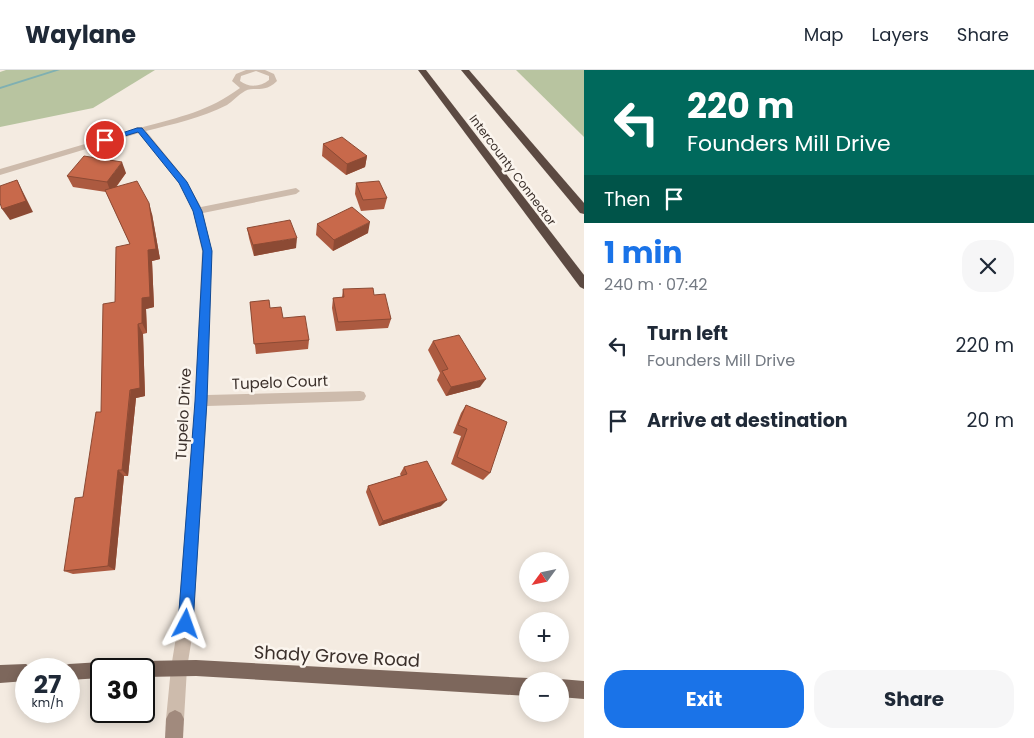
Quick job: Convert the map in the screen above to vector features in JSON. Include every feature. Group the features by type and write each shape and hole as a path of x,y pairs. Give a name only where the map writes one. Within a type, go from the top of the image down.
{"highway":[{"name":"Intercounty Connector","path":"422,70 584,284"},
{"name":"Intercounty Connector","path":"465,70 584,210"}],"main road":[{"name":"Shady Grove Road","path":"155,669 179,668 519,687"},
{"path":"0,674 15,673"},
{"path":"569,689 584,690"}],"street":[{"path":"246,88 238,83 236,78 242,73 253,70"},
{"path":"0,172 218,107 246,88 265,87 273,81 272,75 258,70"},
{"name":"Tupelo Drive","path":"140,130 183,182 198,211 207,251 201,401 186,631 179,668 174,719"},
{"path":"198,211 296,191"},
{"name":"Tupelo Court","path":"201,401 360,396"},
{"path":"174,719 174,738"}],"green space":[{"path":"6,70 155,70 93,108 0,127 0,72"},
{"path":"516,70 584,70 584,137"}],"building":[{"path":"342,137 367,156 347,164 323,144"},
{"path":"84,156 122,162 107,182 67,176"},
{"path":"17,180 26,201 2,209 0,186"},
{"path":"137,181 149,203 156,249 148,250 150,297 142,298 142,323 138,324 140,388 130,390 122,470 118,470 108,566 64,571 75,498 83,497 96,412 101,412 103,304 115,302 116,247 130,244 105,190"},
{"path":"379,181 387,198 363,200 356,183"},
{"path":"352,207 370,222 334,240 317,224"},
{"path":"290,220 297,238 253,245 247,228"},
{"path":"373,288 374,295 385,294 391,319 338,322 333,298 344,297 343,289"},
{"path":"269,300 270,308 281,307 283,318 305,316 309,340 254,344 250,302"},
{"path":"459,335 486,379 451,387 442,371 448,369 433,341"},
{"path":"466,405 507,422 490,473 457,457 467,429 458,425"},
{"path":"427,461 447,500 383,521 368,486 407,474 404,467"}],"waterway":[{"path":"0,88 58,70"}],"route":[{"path":"105,140 140,130 183,182 198,211 207,251 201,401 186,624"}]}
